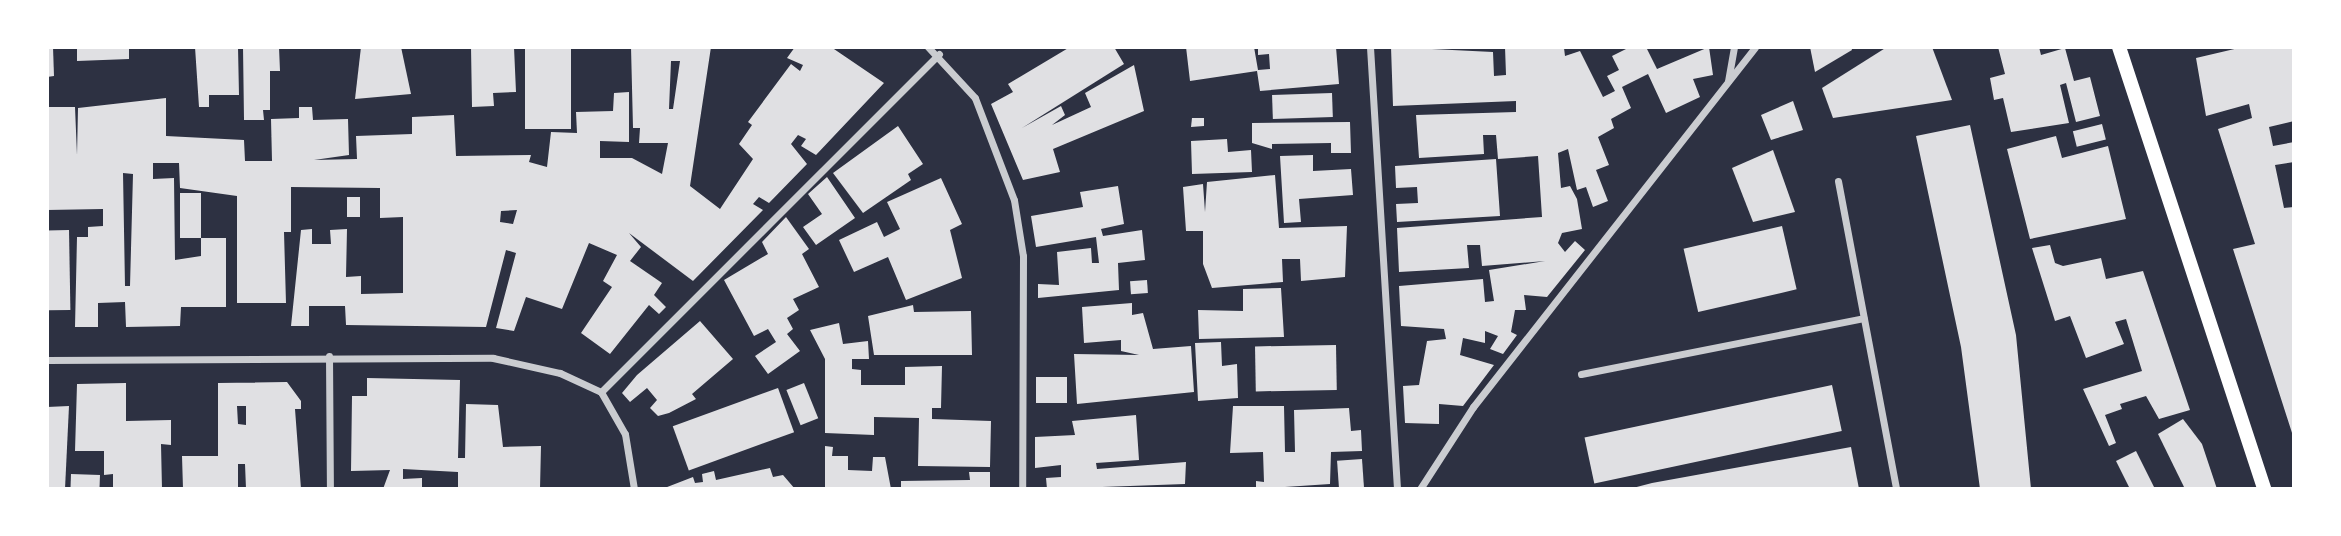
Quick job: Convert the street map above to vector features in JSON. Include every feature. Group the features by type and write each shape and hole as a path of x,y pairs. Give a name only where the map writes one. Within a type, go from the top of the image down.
{"main road":[{"path":"2119,47 2264,489"}],"street":[{"path":"928,47 939,54 975,98 1014,200 1023,256 1022,489"},
{"path":"1370,47 1397,489"},
{"path":"1728,82 1734,47"},
{"path":"1420,489 1473,407 1755,47"},
{"path":"601,392 939,54"},
{"path":"1838,181 1896,489"},
{"path":"1581,374 1864,318"},
{"path":"329,356 330,489"},
{"path":"47,360 329,356 494,358 560,373 601,392 625,434 634,489"}],"building":[{"path":"47,47 53,47 54,76 47,77"},
{"path":"77,47 129,47 129,59 77,61"},
{"path":"195,47 238,47 239,95 209,95 209,107 199,107"},
{"path":"243,47 279,47 280,71 270,71 270,110 263,110 264,120 244,120"},
{"path":"361,47 401,47 411,94 355,99"},
{"path":"471,47 514,47 516,92 493,93 494,106 472,107"},
{"path":"525,47 571,47 571,129 525,129"},
{"path":"631,47 711,47 690,186 720,209 753,159 739,144 752,125 748,122 791,64 800,71 803,65 787,58 795,47 831,47 884,83 816,155 801,146 806,139 798,135 791,144 807,164 769,203 759,197 753,204 763,210 693,281 629,233 641,247 630,261 662,283 654,295 666,307 659,314 649,305 610,354 581,333 612,287 603,281 617,255 589,243 562,309 526,297 514,331 496,328 516,253 506,250 486,327 346,325 345,306 309,306 309,326 291,326 301,230 312,229 312,244 331,244 330,230 347,229 346,277 361,276 361,294 403,293 403,217 380,218 380,188 291,187 291,232 284,232 286,303 237,303 237,196 180,188 179,163 153,163 153,179 174,178 175,260 201,256 201,238 226,238 226,307 181,307 180,326 126,327 125,302 98,303 98,327 75,327 77,237 88,237 88,227 103,226 103,209 47,210 47,107 75,107 77,155 78,108 166,98 166,136 244,140 245,161 272,161 271,119 299,118 299,107 312,107 313,120 348,119 349,155 314,160 357,159 356,136 412,134 412,117 454,115 456,156 531,155 529,162 547,167 551,132 577,133 576,112 613,111 614,93 629,92 629,142 600,141 600,158 632,158 662,174 668,143 639,143 640,128 633,128","holes":["671,61 680,61 673,109 669,109","123,173 133,174 130,286 125,286","517,210 513,224 500,222 501,211"]},
{"path":"1070,47 1114,47 1124,64 1022,128 1061,106 1065,115 1052,125 1091,107 1085,93 1134,65 1144,111 1053,149 1060,172 1023,180 991,104 1013,92 1008,84"},
{"path":"1186,47 1254,47 1258,70 1270,69 1269,54 1258,55 1258,47 1336,47 1339,84 1260,91 1257,71 1190,81"},
{"path":"1391,47 1493,52 1494,76 1506,75 1505,47 1564,48 1565,56 1580,51 1603,97 1615,91 1607,76 1619,70 1612,56 1630,47 1646,47 1657,69 1709,47 1713,75 1693,79 1700,97 1666,113 1648,74 1622,87 1631,108 1611,119 1614,128 1598,137 1609,165 1596,170 1608,201 1593,207 1586,187 1577,190 1568,149 1558,153 1561,188 1570,186 1577,199 1582,229 1562,233 1558,243 1565,252 1575,241 1585,250 1547,297 1524,295 1526,310 1515,310 1511,332 1517,335 1503,354 1490,349 1498,336 1485,331 1485,343 1463,338 1460,355 1494,365 1463,406 1439,404 1439,424 1405,423 1403,386 1419,385 1427,341 1446,339 1444,329 1401,326 1399,286 1483,279 1485,302 1494,301 1489,270 1545,261 1482,266 1480,245 1467,245 1469,268 1399,272 1397,228 1542,217 1538,156 1498,159 1496,135 1483,135 1484,154 1419,158 1416,115 1516,112 1516,101 1393,106"},
{"path":"1810,47 1851,47 1852,50 1815,72"},
{"path":"1887,47 1932,47 1952,100 1833,118 1822,88"},
{"path":"1998,47 2039,47 2041,55 2065,48 2074,81 2090,77 2100,116 2076,122 2066,83 2060,85 2069,123 2011,132 2003,98 1994,100 1990,78 2005,74"},
{"path":"2243,47 2294,47 2294,121 2269,127 2273,146 2294,142 2294,162 2275,165 2284,208 2294,207 2293,436 2233,249 2255,244 2218,129 2252,118 2249,104 2206,116 2196,58"},
{"path":"1332,93 1333,117 1273,119 1272,95"},
{"path":"1793,101 1803,130 1771,140 1761,115"},
{"path":"1192,118 1204,118 1204,126 1191,127"},
{"path":"1350,122 1351,153 1331,153 1331,143 1272,144 1272,149 1252,143 1252,123"},
{"path":"2102,124 2106,140 2077,147 2073,131"},
{"path":"1970,125 2016,335 2031,489 1980,489 1961,347 1916,136"},
{"path":"898,126 923,164 908,174 911,180 863,213 833,173"},
{"path":"2056,136 2062,158 2108,146 2126,219 2030,239 2007,149"},
{"path":"1227,139 1228,152 1251,150 1252,172 1192,174 1191,141"},
{"path":"1773,150 1795,212 1753,222 1732,168"},
{"path":"1313,155 1313,171 1351,169 1353,195 1299,199 1301,222 1284,223 1280,156"},
{"path":"1496,159 1500,216 1397,222 1396,204 1418,203 1417,187 1396,188 1395,166"},
{"path":"1275,175 1279,228 1347,226 1345,277 1301,281 1300,259 1282,259 1283,282 1212,288 1203,264 1203,231 1186,231 1183,187 1203,184 1205,212 1207,182"},
{"path":"827,177 855,218 816,245 803,227 822,214 808,194"},
{"path":"941,178 962,224 950,230 962,278 906,300 888,257 854,272 839,240 877,222 884,237 900,229 887,202"},
{"path":"1118,186 1124,224 1101,229 1103,236 1142,230 1145,260 1118,263 1119,290 1038,298 1038,284 1059,285 1057,252 1091,248 1092,263 1099,263 1096,237 1036,247 1031,216 1083,207 1080,192"},
{"path":"180,193 201,193 201,238 180,238"},
{"path":"347,197 360,197 360,217 347,217"},
{"path":"786,217 809,249 802,254 819,287 793,299 799,310 787,318 793,329 787,334 800,351 768,374 755,356 776,342 768,329 754,336 724,280 768,254 762,242"},
{"path":"1782,226 1797,289 1698,312 1684,249"},
{"path":"47,230 69,230 70,310 48,310"},
{"path":"2050,245 2055,263 2063,266 2101,258 2106,279 2143,271 2190,410 2159,419 2146,396 2120,404 2122,409 2105,415 2116,443 2109,446 2083,389 2142,371 2126,319 2115,322 2124,344 2086,358 2070,316 2055,321 2032,248"},
{"path":"1147,280 1148,293 1131,294 1130,281"},
{"path":"1281,288 1284,337 1199,339 1198,310 1243,311 1243,289"},
{"path":"1132,303 1132,315 1143,313 1153,349 1191,346 1194,392 1077,404 1074,354 1139,355 1121,351 1121,340 1084,343 1082,307"},
{"path":"913,305 914,312 971,311 972,355 874,355 868,316"},
{"path":"700,321 733,359 692,394 696,399 669,413 658,416 650,408 657,400 647,388 630,402 622,393 637,375"},
{"path":"839,323 843,344 868,341 869,359 852,359 852,369 861,370 861,385 905,385 905,367 942,366 941,408 932,408 932,419 991,421 990,467 918,466 919,418 874,417 874,435 825,433 825,359 810,330"},
{"path":"1221,342 1222,366 1237,364 1238,398 1198,401 1195,343"},
{"path":"1336,345 1337,390 1256,391 1255,346"},
{"path":"1036,377 1067,377 1067,403 1036,403"},
{"path":"367,378 460,380 458,458 465,458 466,404 498,405 503,447 541,446 540,489 458,489 458,472 403,469 403,479 422,478 422,489 383,489 390,470 351,471 352,396 367,396"},
{"path":"287,382 301,401 301,409 295,409 301,489 246,489 245,464 238,464 238,489 183,489 182,456 218,456 218,383","holes":["237,406 246,406 246,425 238,424"]},
{"path":"126,383 126,421 171,420 171,445 161,444 162,489 113,489 113,474 104,475 104,451 75,451 77,384"},
{"path":"804,383 818,418 801,425 786,390"},
{"path":"1832,385 1842,431 1594,484 1585,438"},
{"path":"778,388 794,432 689,470 673,426"},
{"path":"69,406 65,489 47,489 47,407"},
{"path":"1233,406 1284,406 1285,452 1295,452 1294,410 1349,408 1351,431 1361,430 1362,451 1331,452 1330,484 1256,489 1256,481 1264,482 1263,452 1230,453"},
{"path":"1136,415 1139,460 1096,463 1097,469 1186,462 1185,484 1047,489 1046,478 1061,477 1061,465 1035,468 1035,437 1075,435 1072,421"},
{"path":"2183,419 2202,444 2217,489 2185,489 2158,434"},
{"path":"825,446 833,447 832,456 848,456 848,470 872,471 873,457 885,457 891,489 825,489"},
{"path":"1851,447 1859,489 1629,489 1652,483"},
{"path":"2136,451 2155,489 2130,489 2116,461"},
{"path":"1362,459 1364,489 1339,489 1337,461"},
{"path":"770,468 773,477 783,475 795,489 662,489 693,477 695,483 703,482 702,474 714,471 716,480"},
{"path":"969,472 990,472 990,489 901,489 901,481 970,480"},
{"path":"71,474 100,475 99,489 70,489"}]}
